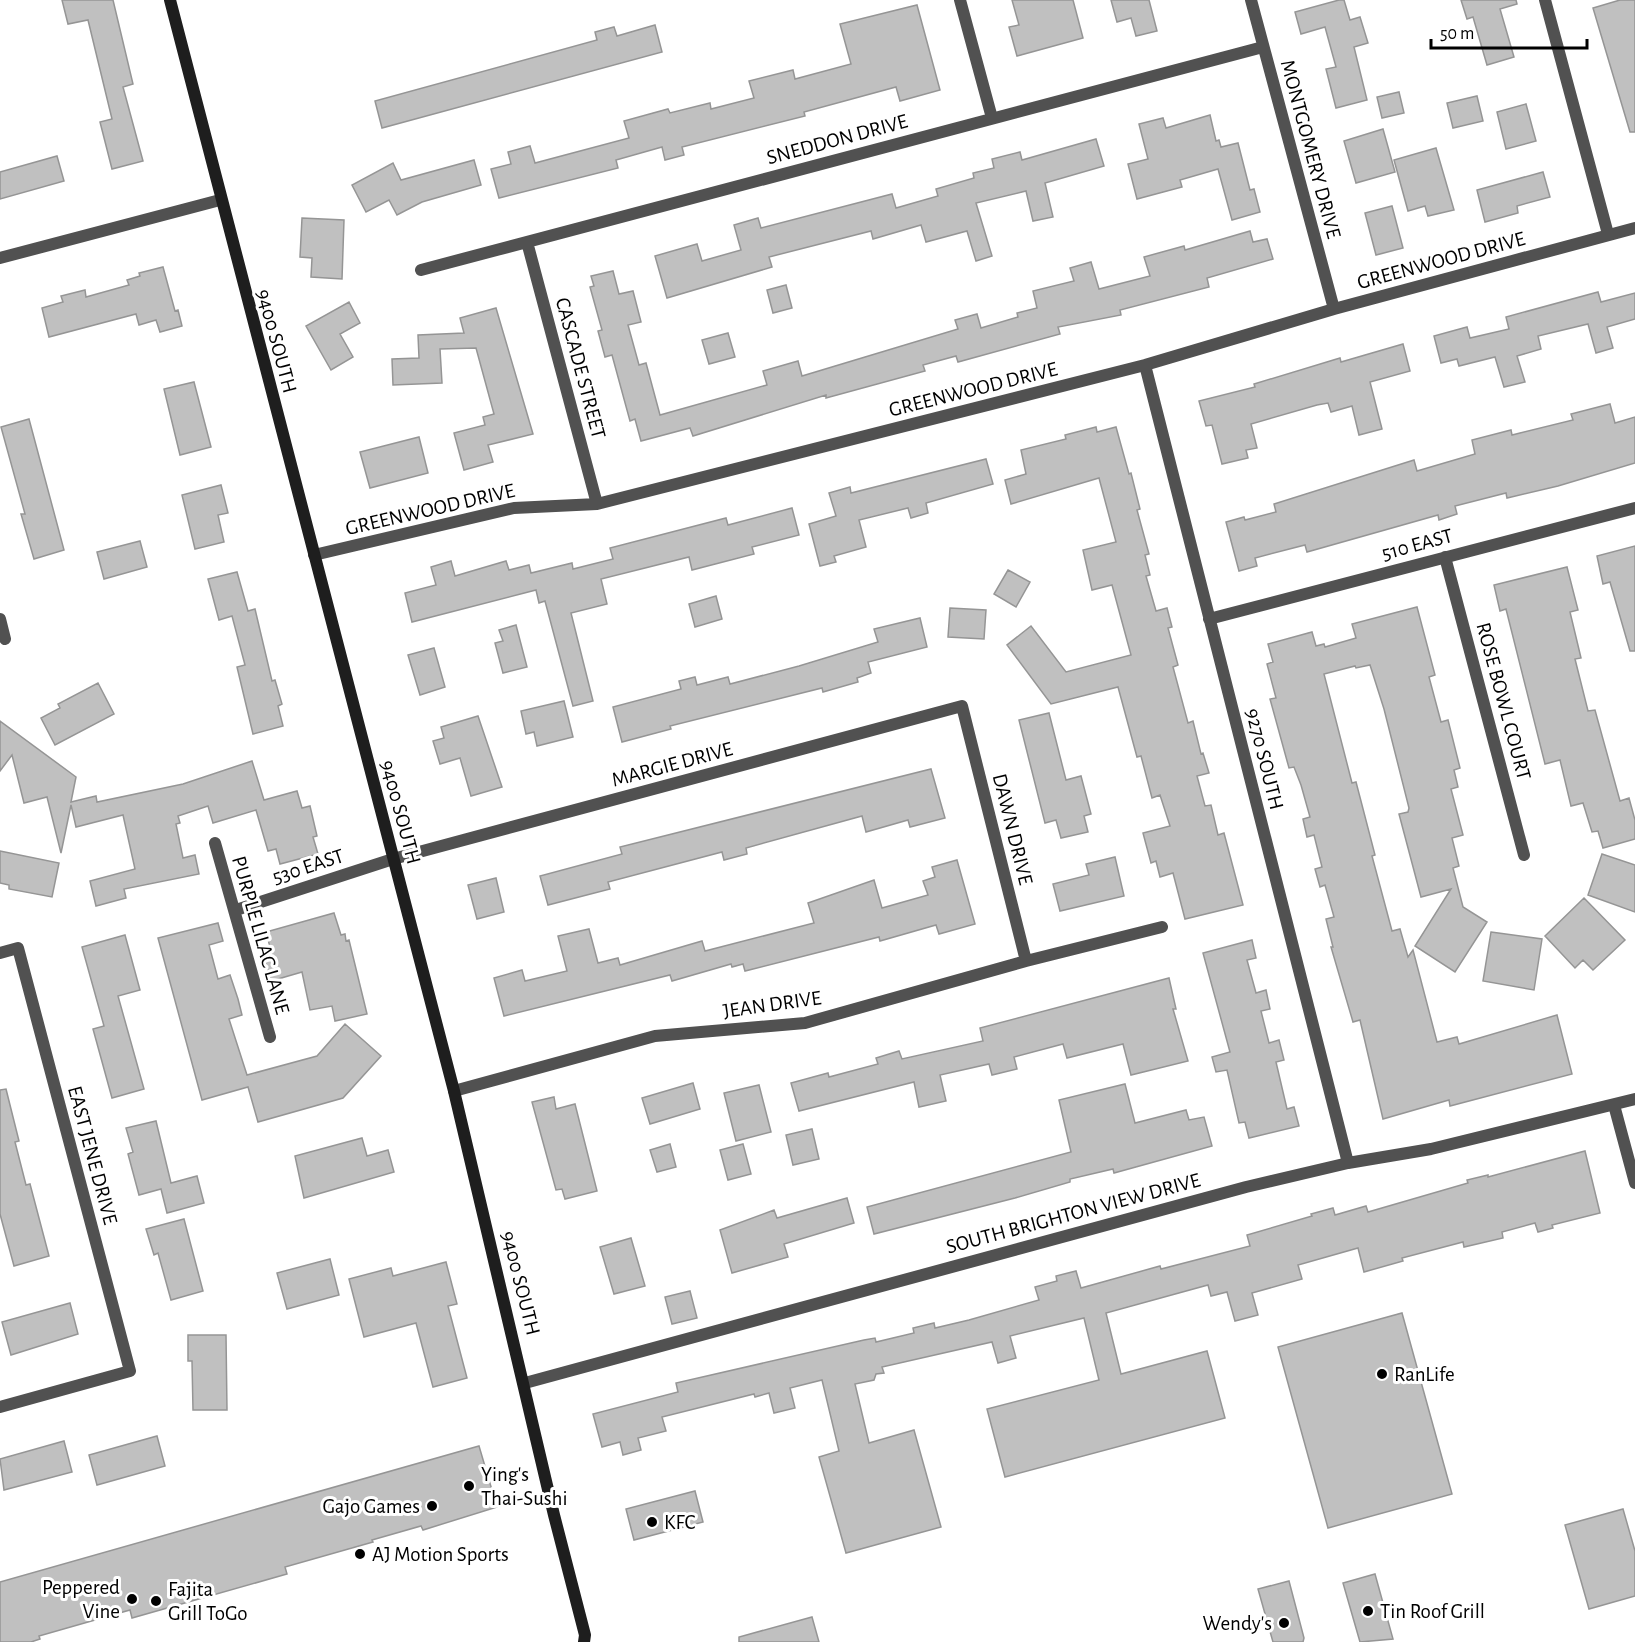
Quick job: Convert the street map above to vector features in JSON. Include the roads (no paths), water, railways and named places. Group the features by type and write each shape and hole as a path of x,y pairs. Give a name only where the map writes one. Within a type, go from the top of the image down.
{"street":[{"name":"9400 SOUTH","path":"170,0 220,200 454,1091 588,1640"},
{"path":"960,0 992,118"},
{"name":"MONTGOMERY DRIVE","path":"1251,0 1334,309"},
{"path":"1545,0 1608,234"},
{"name":"SNEDDON DRIVE","path":"421,270 1263,46"},
{"path":"0,258 220,200"},
{"name":"GREENWOOD DRIVE","path":"314,555 514,508 597,504 1145,365 1334,309 1635,228"},
{"name":"CASCADE STREET","path":"527,242 597,504"},
{"name":"9270 SOUTH","path":"1145,365 1348,1163"},
{"name":"510 EAST","path":"1209,618 1635,508"},
{"name":"ROSE BOWL COURT","path":"1445,557 1524,855"},
{"path":"0,619 5,639"},
{"name":"MARGIE DRIVE","path":"393,859 962,706"},
{"name":"DAWN DRIVE","path":"962,706 1026,961"},
{"name":"PURPLE LILAC LANE","path":"215,843 236,910 270,1037"},
{"name":"530 EAST","path":"236,910 393,859"},
{"name":"JEAN DRIVE","path":"454,1091 655,1036 805,1023 1026,961 1162,927"},
{"name":"EAST JENE DRIVE","path":"0,953 18,948 130,1371 0,1407"},
{"name":"SOUTH BRIGHTON VIEW DRIVE","path":"525,1383 1246,1187 1348,1163 1431,1149 1635,1100"},
{"path":"1614,1105 1635,1183"}],"place":[{"name":"RanLife","path":"1382,1374"},
{"name":"Ying's Thai-Sushi","path":"469,1486"},
{"name":"Gajo Games","path":"432,1506"},
{"name":"KFC","path":"652,1522"},
{"name":"AJ Motion Sports","path":"360,1554"},
{"name":"Peppered Vine","path":"132,1599"},
{"name":"Fajita Grill ToGo","path":"156,1601"},
{"name":"Tin Roof Grill","path":"1368,1611"},
{"name":"Wendy's","path":"1284,1623"}]}
